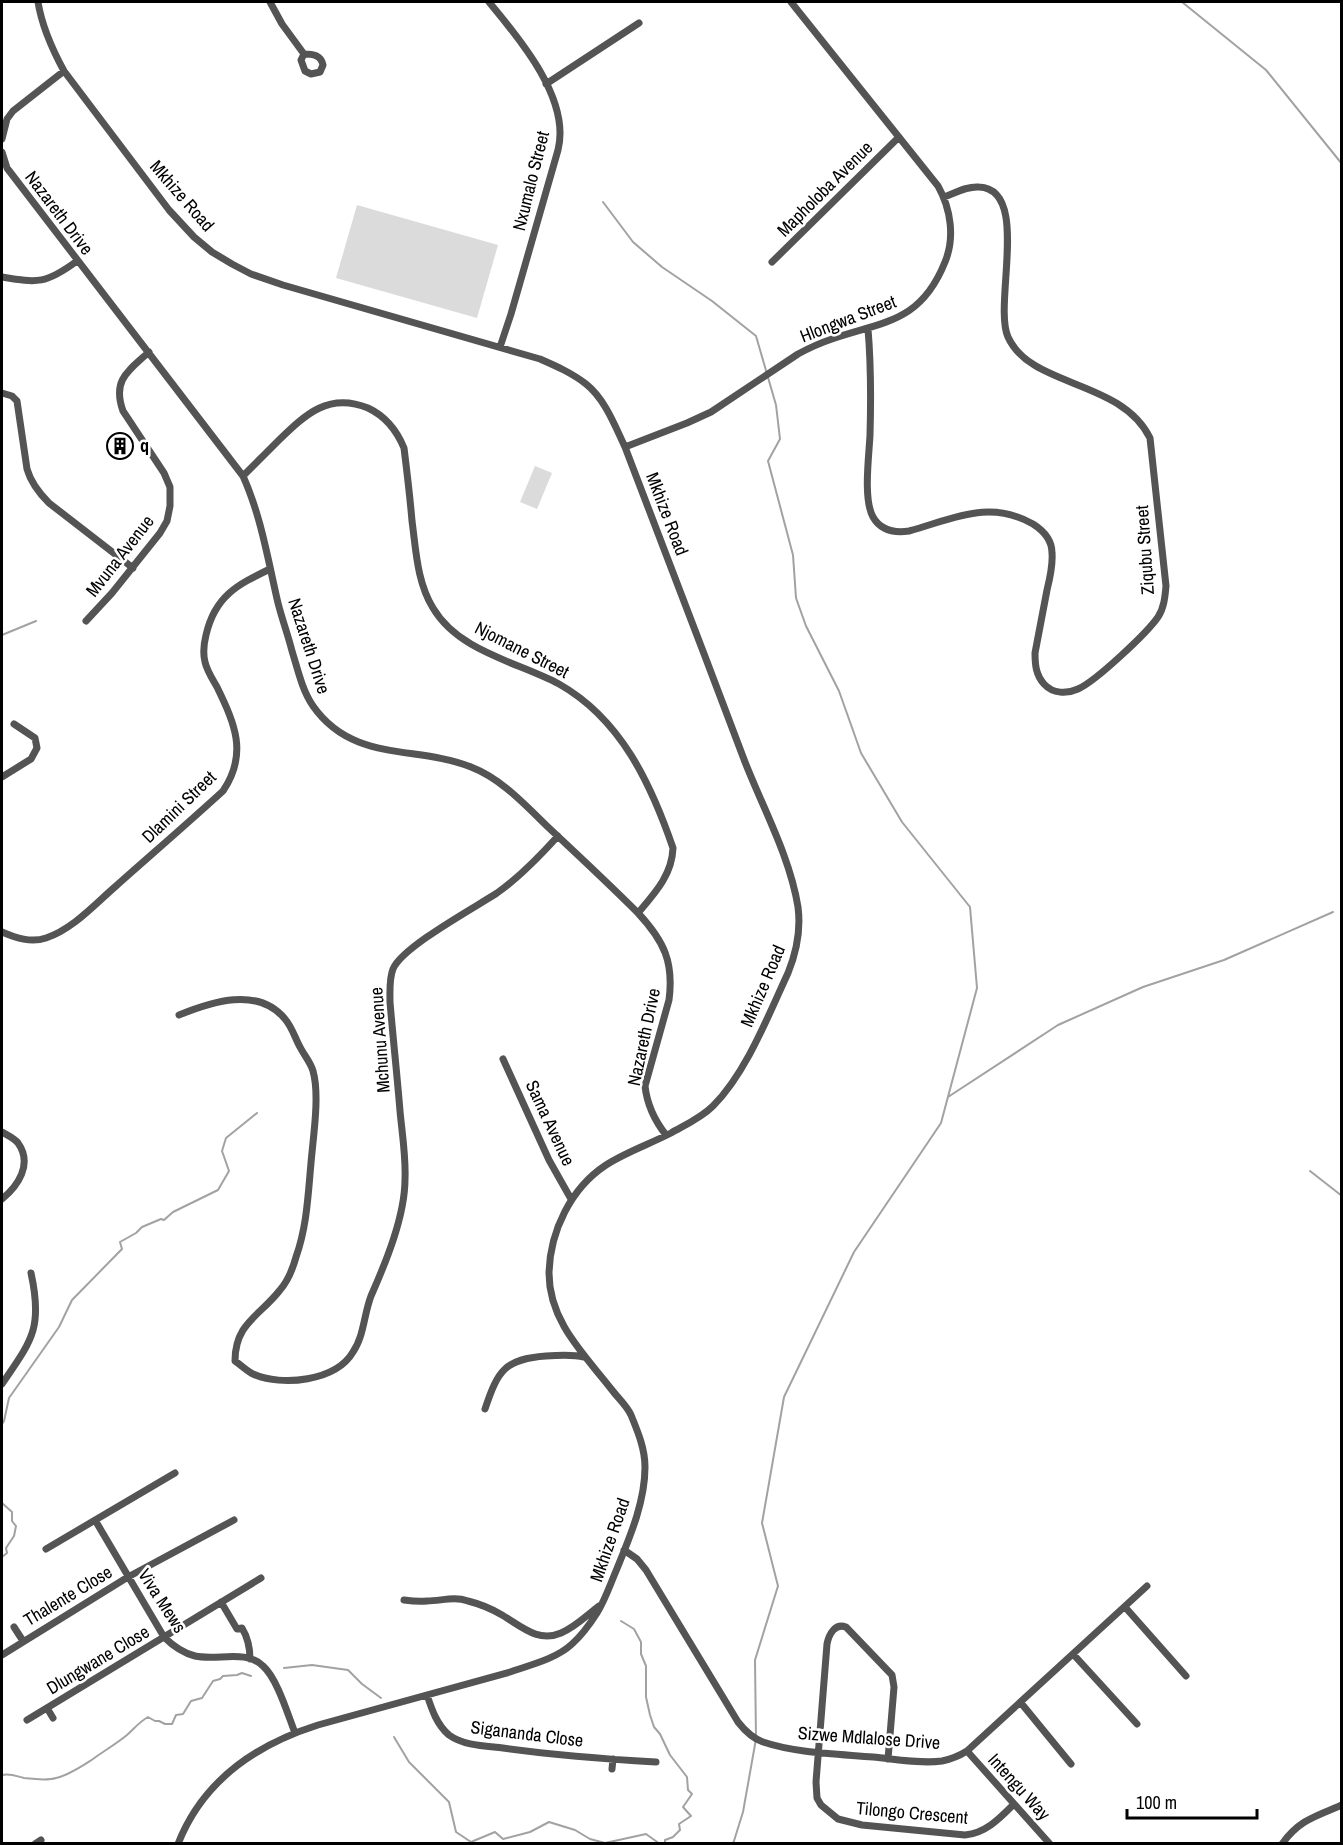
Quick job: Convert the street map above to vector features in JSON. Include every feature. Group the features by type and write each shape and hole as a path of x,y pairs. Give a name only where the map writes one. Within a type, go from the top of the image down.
{"street":[{"name":"Mkhize Road","path":"38,2 42,22 52,49 64,72 169,210 194,237 212,252 251,274 283,285 540,359 567,371 587,384 601,401 625,447 793,884 800,929 794,959 788,973 738,1074 724,1094 702,1115 606,1166 587,1181 571,1199 559,1226 549,1274 553,1298 562,1323 584,1357 629,1412 644,1454 645,1470 640,1499 624,1550 602,1604 587,1628 570,1646 554,1655 510,1672 295,1733 264,1748 231,1769 215,1784 188,1823 178,1844"},
{"path":"270,2 282,24 304,54"},
{"name":"Nxumalo Street","path":"489,2 532,56 546,84 558,120 560,141 500,347"},
{"name":"Hlongwa Street","path":"625,447 711,412 812,347 892,320 916,307 935,285 950,250 949,215 944,197 930,176 791,2"},
{"path":"546,84 639,23"},
{"path":"2,139 7,119 13,111 64,72"},
{"name":"Mapholoba Avenue","path":"772,262 898,137"},
{"name":"Nazareth Drive","path":"2,152 7,168 243,476 253,499 279,607 301,681 313,705 329,724 359,742 400,753 456,762 502,783 638,913 656,934 663,945 669,964 671,986 645,1086 651,1110 666,1135"},
{"name":"Ziqubu Street","path":"868,329 870,361 868,490 871,513 875,520 883,527 899,532 969,513 999,512 1027,520 1042,530 1051,544 1052,560 1035,653 1037,672 1047,687 1053,691 1068,692 1084,686 1115,661 1146,631 1158,617 1165,598 1166,586 1150,438 1137,418 1128,411 1100,394 1044,370 1017,349 1007,335 1004,318 1008,227 1003,204 993,191 981,187 970,187 944,197"},
{"path":"2,277 18,280 44,280 60,274 77,261"},
{"name":"Mvuna Avenue","path":"86,621 133,568 167,521 170,487 164,472 123,411 119,392 123,377 149,352"},
{"path":"2,393 15,397 17,401 27,469 34,486 49,503 133,568"},
{"name":"Njomane Street","path":"243,476 302,418 322,406 335,403 357,404 371,410 391,425 404,448 417,563 433,609 442,621 472,644 538,674 576,695 617,734 642,771 673,848 672,861 667,874 638,913"},
{"name":"Dlamini Street","path":"2,932 23,940 31,940 46,938 66,928 223,791 234,769 237,746 229,711 205,662 205,640 215,609 223,599 247,580 270,569"},
{"path":"2,777 31,759 37,748 35,738 14,724"},
{"name":"Mchunu Avenue","path":"179,1015 225,1000 242,999 264,1004 286,1019 314,1072 313,1138 306,1218 301,1240 281,1289 237,1338 235,1361 253,1374 288,1380 308,1379 338,1369 355,1350 366,1310 400,1216 405,1178 390,1002 390,982 393,969 418,943 498,892 538,858 558,836"},
{"name":"Sama Avenue","path":"503,1059 549,1160 571,1199"},
{"path":"2,1132 16,1141 20,1148 24,1169 21,1178 2,1198"},
{"path":"2,1384 29,1343 34,1331 36,1304 31,1274"},
{"path":"485,1409 496,1381 509,1364 527,1357 569,1355 584,1357"},
{"path":"46,1549 176,1473"},
{"name":"Viva Mews","path":"95,1520 164,1637 173,1646 194,1656 250,1659"},
{"name":"Thalente Close","path":"2,1655 128,1577 234,1520"},
{"name":"Sizwe Mdlalose Drive","path":"624,1550 637,1559 646,1570 746,1732 762,1742 818,1752 888,1759 941,1761 960,1756 968,1751 1147,1586"},
{"name":"Dlungwane Close","path":"27,1720 261,1578"},
{"path":"404,1600 426,1602 452,1598 468,1600 500,1613 526,1630 544,1637 561,1634 602,1604"},
{"path":"221,1602 237,1629 242,1628 247,1635 250,1659 263,1665 268,1671 295,1733"},
{"path":"1125,1607 1186,1676"},
{"name":"Tilongo Crescent","path":"888,1759 894,1687 891,1675 850,1631 841,1625 831,1632 827,1644 818,1752 817,1798 828,1812 838,1819 849,1822 950,1834 974,1834 992,1824 1014,1804"},
{"name":"Thalente Close","path":"14,1627 23,1641"},
{"path":"1072,1654 1137,1725"},
{"name":"Sigananda Close","path":"427,1695 436,1719 450,1736 459,1740 538,1753 656,1762"},
{"path":"1021,1703 1071,1764"},
{"name":"Dlungwane Close","path":"47,1708 53,1718"},
{"name":"Intengu Way","path":"968,1751 1050,1843"},
{"path":"612,1768 613,1759"},
{"path":"1282,1844 1289,1833 1307,1819 1341,1805"}],"shaded area":[{"path":"357,205 498,245 477,318 336,278"},
{"path":"535,466 552,473 537,509 520,502"}],"waterway":[{"path":"1182,2 1266,70 1342,164"},
{"path":"603,202 633,242 662,267 712,301 756,336 776,405 780,439 768,461 793,555 796,598 806,626 839,691 861,753 902,822 970,907 977,988 941,1123 854,1252 784,1397 762,1523 778,1586 755,1660 756,1739 743,1812 733,1844"},
{"path":"2,635 36,621"},
{"path":"948,1097 1058,1025 1143,987 1224,960 1333,912"},
{"path":"2,1424 9,1398 59,1327 72,1300 122,1249 120,1242 142,1227 161,1219 164,1220 173,1212 218,1190 229,1171 222,1151 226,1138 257,1113"},
{"path":"1310,1171 1342,1196"},
{"path":"2,1503 12,1512 12,1521 16,1526 14,1536 6,1548 7,1553 2,1557"},
{"path":"621,1621 634,1629 641,1642 641,1654 646,1666 646,1697 654,1727 670,1755 687,1777 688,1790 692,1794 683,1807 691,1816 679,1824 680,1830 673,1837 665,1840 665,1844"},
{"path":"284,1668 312,1665 348,1670 381,1698"},
{"path":"2,1775 44,1780 66,1775 127,1735 148,1717 165,1724 172,1724 176,1715 183,1714 191,1701 202,1698 213,1681 223,1676 242,1673 251,1676"},
{"path":"394,1737 409,1762 449,1802 456,1832 471,1842 495,1832 503,1839 530,1832 549,1822 605,1843 646,1834 660,1844"}],"place":[{"name":"q","path":"120,446"}]}
